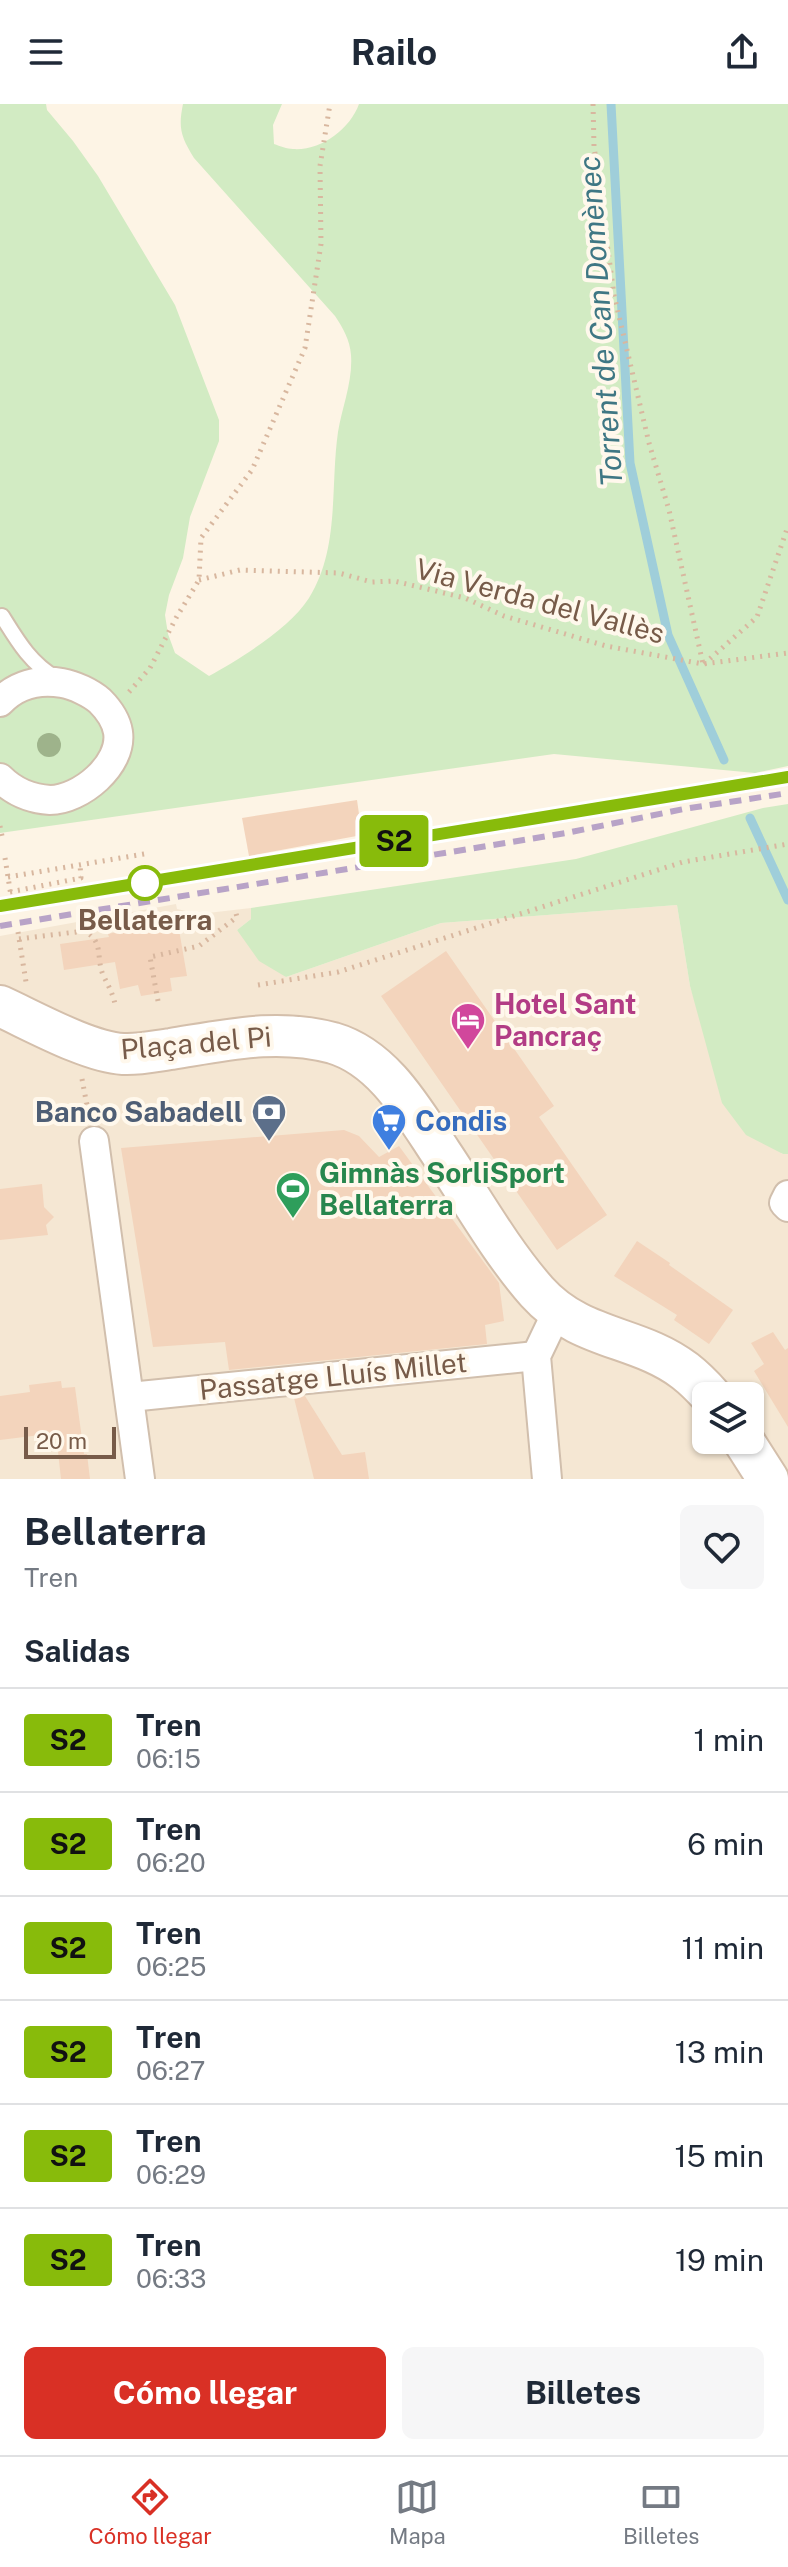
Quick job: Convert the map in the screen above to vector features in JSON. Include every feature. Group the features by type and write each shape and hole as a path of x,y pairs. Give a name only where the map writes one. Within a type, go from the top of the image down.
{"street":[{"path":"0,702 20,687 40,682 63,683 94,695 111,712 118,733 116,752 107,767 91,783 72,794 52,800 29,796 10,788 0,778"},
{"name":"Plaça del Pi","path":"13,994 74,1039 121,1055 287,1034 325,1041 351,1051 390,1080 513,1260 557,1312"},
{"path":"94,1141 140,1479"},
{"path":"788,1195 784,1203 788,1207"},
{"path":"547,1479 536,1356 557,1312 579,1325 672,1363 696,1382"},
{"name":"Passatge Lluís Millet","path":"130,1397 536,1356"},
{"path":"752,1454 768,1479"}],"lane":[{"path":"0,633 1,609"},
{"path":"1,609 22,649 42,670 63,683"}],"path":[{"path":"131,689 150,668 199,580 201,538 252,470 305,348 321,244 320,166 330,104"},
{"path":"593,104 594,146 614,295 649,443 669,510 703,664 757,617 788,526"},
{"name":"Via Verda del Vallès","path":"199,580 240,570 339,573 372,582 394,581 465,598 504,616 606,646 703,664 788,653"},
{"path":"0,826 2,836"},
{"path":"258,985 338,972 683,862 788,844"},
{"path":"8,877 150,853"},
{"path":"5,858 11,894 81,878 80,865"},
{"path":"158,1001 150,957 199,946 237,917 235,910"},
{"path":"13,994 19,935 84,931 97,942 103,976 110,984 116,1008"},
{"path":"74,1039 94,1141"}],"shaded area":[{"path":"176,904 177,909 199,914 251,908 251,919 237,930 286,977 441,923 677,905 690,986 702,1024 782,1154 788,1154 788,1479 0,1479 0,936"}],"green space":[{"path":"0,104 46,104 47,110 98,176 175,305 219,420 219,441 190,517 183,558 165,615 175,653 209,676 249,652 290,620 309,598 319,579 330,538 338,432 349,384 351,355 346,334 335,316 194,158 182,132 183,104 282,104 273,125 274,144 304,149 324,142 342,130 359,104 788,104 788,766 755,773 554,754 0,833"},
{"path":"788,804 788,1154 746,1135 722,1103 690,986 677,905 441,923 286,977 259,961 237,930 251,919 251,908 576,859 763,808"}],"building":[{"path":"357,800 362,835 249,856 242,818"},
{"path":"177,918 187,976 170,978 172,991 141,996 138,985 120,989 115,962 64,970 60,944 109,937 108,934"},
{"name":"Hotel Sant Pancraç","path":"446,951 554,1106 539,1117 607,1215 557,1250 381,996"},
{"name":"Gimnàs SorliSport Bellaterra","path":"344,1130 359,1136 379,1157 399,1146 499,1283 504,1321 485,1325 487,1344 229,1370 225,1342 153,1347 121,1148"},
{"path":"42,1184 44,1207 54,1217 46,1225 48,1235 0,1240 0,1189"},
{"path":"637,1241 733,1310 709,1344 674,1320 677,1315 614,1276"},
{"path":"773,1332 785,1350 788,1348 788,1427 764,1387 764,1382 761,1382 754,1371 764,1364 751,1343"},
{"path":"61,1381 62,1388 75,1387 90,1479 61,1479 56,1433 0,1440 0,1396 30,1392 29,1385"},
{"path":"305,1396 342,1455 365,1452 369,1479 314,1479 294,1398"}],"waterway":[{"name":"Torrent de Can Domènec","path":"611,104 630,463 668,635 724,760"},
{"name":"Torrent de Can Domènec","path":"750,818 788,900"}],"railway":[{"path":"0,906 788,777"},
{"path":"0,926 566,833 684,809 788,793"}],"train":[{"name":"S2","path":"0,906 788,777"}],"place":[{"name":"Bellaterra","path":"145,883"},
{"name":"Hotel Sant Pancraç","path":"468,1051"},
{"name":"Banco Sabadell","path":"269,1143"},
{"name":"Condis","path":"389,1152"},
{"name":"Gimnàs SorliSport Bellaterra","path":"293,1220"}]}
